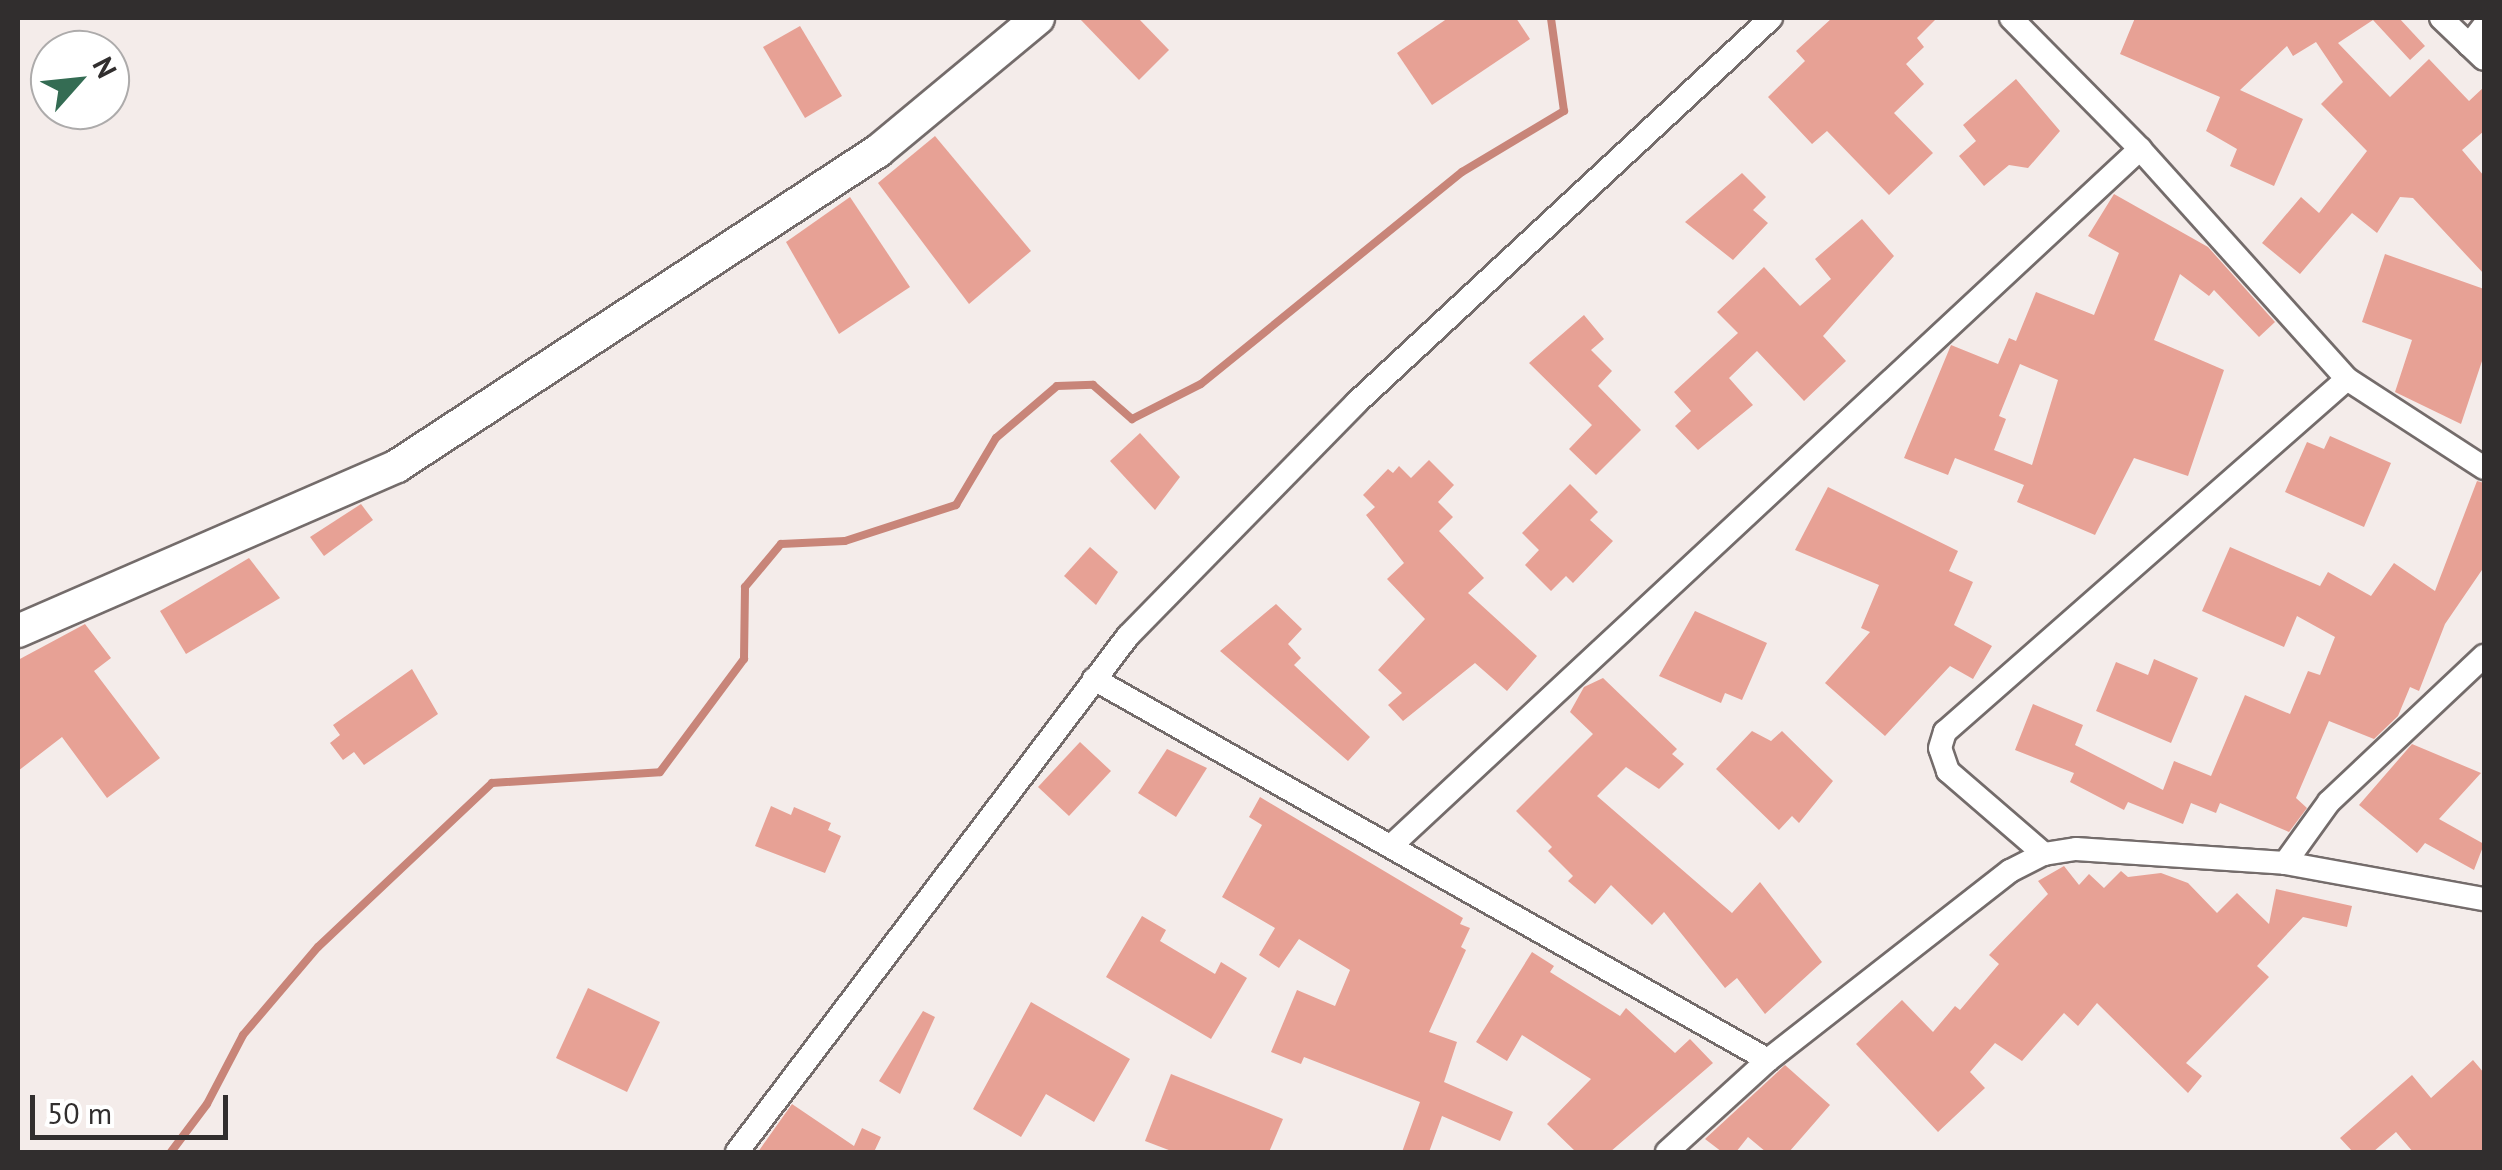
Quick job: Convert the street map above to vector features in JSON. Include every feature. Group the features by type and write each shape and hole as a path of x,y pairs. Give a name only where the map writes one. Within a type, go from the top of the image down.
{"street":[{"path":"18,631 396,466 878,151 1038,18"},
{"path":"737,1152 1128,636 1356,403 1771,18"},
{"path":"2011,18 2140,149 2346,379 2484,468"},
{"path":"2441,18 2477,52 2484,26"},
{"path":"1392,844 2140,149"},
{"path":"2044,854 1948,771 1940,748 1944,732 2346,379"},
{"path":"2284,863 2329,802 2484,656"},
{"path":"1094,680 1392,844 1768,1060"},
{"path":"1668,1152 1768,1060 2010,871 2044,854 2076,849 2284,863 2484,900"}],"building":[{"path":"1079,18 1138,18 1169,50 1139,80"},
{"path":"1448,18 1516,18 1530,39 1432,105 1397,53"},
{"path":"1832,18 1937,18 1917,38 1924,47 1906,64 1924,84 1894,113 1933,153 1889,195 1827,131 1812,144 1768,97 1805,61 1796,51"},
{"path":"2135,18 2399,18 2425,46 2410,60 2373,20 2338,43 2390,97 2429,59 2469,101 2484,87 2484,131 2462,150 2484,176 2484,274 2413,198 2400,197 2377,233 2352,213 2300,274 2262,243 2301,197 2319,213 2367,151 2321,104 2343,82 2316,42 2293,56 2287,46 2240,90 2303,119 2274,186 2230,166 2237,149 2206,131 2220,97 2120,54"},
{"path":"800,26 842,96 805,118 763,47"},
{"path":"2016,79 2060,131 2028,168 2009,165 1984,186 1959,156 1976,141 1963,125"},
{"path":"935,136 1031,251 969,304 878,183"},
{"path":"1742,173 1766,197 1753,210 1768,223 1733,260 1685,222"},
{"path":"2114,194 2208,247 2275,322 2259,337 2214,290 2209,296 2180,274 2154,340 2224,370 2188,476 2134,458 2095,535 2017,502 2024,485 1955,458 1948,475 1904,458 1951,345 1998,364 2009,338 2016,341 2036,292 2094,315 2119,253 2088,236","holes":["2020,364 2058,380 2032,465 1994,450 2006,419 1999,416"]},
{"path":"850,197 910,287 839,334 786,242"},
{"path":"1862,219 1894,256 1823,336 1846,361 1804,401 1757,351 1729,378 1753,405 1698,450 1675,426 1691,411 1674,392 1738,333 1717,312 1764,267 1800,306 1831,279 1815,259"},
{"path":"2385,254 2484,289 2484,355 2461,424 2395,392 2412,340 2362,322"},
{"path":"1584,315 1604,339 1591,350 1612,371 1598,386 1641,430 1596,475 1569,449 1592,425 1529,363"},
{"path":"1140,433 1180,477 1155,510 1110,461"},
{"path":"2330,436 2391,463 2364,527 2285,492 2307,442 2324,449"},
{"path":"1429,460 1454,485 1438,502 1453,517 1439,531 1484,578 1468,593 1537,656 1507,691 1475,663 1403,721 1388,705 1402,693 1378,670 1425,619 1387,579 1404,563 1366,515 1375,507 1363,495 1388,469 1393,473 1399,466 1411,478"},
{"path":"2477,481 2484,483 2484,567 2445,624 2419,691 2410,687 2398,716 2374,739 2329,721 2296,798 2307,808 2289,832 2220,803 2216,813 2191,803 2183,824 2128,802 2124,810 2070,782 2074,773 2015,750 2033,704 2083,725 2075,745 2163,790 2174,761 2211,776 2245,695 2290,714 2308,671 2320,675 2335,637 2297,616 2284,647 2202,611 2230,547 2320,586 2328,572 2371,596 2394,563 2435,591"},
{"path":"1570,484 1598,512 1590,520 1613,541 1573,583 1566,576 1551,591 1525,565 1539,550 1522,533"},
{"path":"1828,487 1958,551 1949,571 1973,582 1954,625 1992,646 1973,679 1950,666 1885,736 1825,683 1870,632 1861,628 1879,585 1795,550"},
{"path":"361,504 373,520 324,556 310,537"},
{"path":"1090,547 1118,572 1096,605 1064,576"},
{"path":"249,558 280,598 186,654 160,611"},
{"path":"1276,604 1302,629 1288,644 1301,658 1294,665 1370,737 1348,761 1220,651"},
{"path":"1695,611 1767,643 1742,700 1725,693 1721,703 1659,676"},
{"path":"85,624 111,658 94,671 160,758 107,798 62,737 18,771 18,660"},
{"path":"2154,659 2198,678 2171,743 2096,711 2116,662 2148,675"},
{"path":"412,669 438,714 364,765 354,752 343,760 330,743 340,735 333,725"},
{"path":"1603,678 1677,749 1672,754 1684,764 1659,789 1626,767 1597,796 1732,913 1760,882 1822,962 1765,1014 1737,978 1725,988 1664,912 1652,925 1611,885 1595,904 1568,881 1573,876 1548,851 1552,847 1516,811 1593,734 1570,712 1584,687"},
{"path":"1752,731 1771,741 1782,731 1833,781 1799,823 1792,816 1779,830 1716,769"},
{"path":"1080,742 1111,771 1069,816 1038,787"},
{"path":"2412,744 2481,773 2439,819 2484,844 2474,870 2425,843 2417,853 2359,805"},
{"path":"1167,749 1207,768 1176,817 1138,793"},
{"path":"1260,797 1463,918 1460,924 1470,928 1461,947 1466,950 1429,1032 1457,1042 1444,1082 1513,1112 1500,1141 1442,1116 1429,1152 1402,1152 1420,1102 1304,1057 1301,1064 1271,1052 1297,990 1335,1006 1350,970 1299,939 1279,968 1259,955 1275,928 1222,897 1262,825 1249,817"},
{"path":"771,806 791,815 794,807 831,823 828,830 841,836 825,873 755,846"},
{"path":"2064,866 2079,885 2089,874 2104,888 2121,871 2128,877 2161,873 2188,883 2217,913 2237,893 2269,924 2276,889 2352,906 2347,927 2303,917 2257,966 2269,977 2186,1063 2202,1076 2188,1093 2097,1003 2078,1026 2064,1013 2022,1061 1995,1043 1970,1072 1985,1088 1938,1132 1856,1044 1902,1000 1933,1032 1955,1006 1960,1010 1999,964 1989,955 2048,894 2038,881"},
{"path":"1142,916 1166,930 1160,941 1215,974 1221,962 1247,978 1211,1039 1106,977"},
{"path":"1532,952 1554,966 1550,972 1620,1016 1626,1008 1675,1053 1690,1039 1713,1063 1610,1152 1576,1152 1547,1124 1591,1079 1522,1035 1507,1061 1476,1042"},
{"path":"588,988 660,1022 627,1092 556,1058"},
{"path":"1031,1002 1130,1059 1094,1122 1046,1094 1021,1137 973,1109"},
{"path":"923,1011 935,1017 900,1094 879,1081"},
{"path":"2473,1060 2484,1073 2484,1152 2413,1152 2396,1132 2373,1152 2353,1152 2340,1138 2412,1075 2431,1098"},
{"path":"1785,1065 1830,1105 1789,1152 1766,1152 1748,1137 1736,1152 1722,1152 1705,1139"},
{"path":"1171,1074 1283,1119 1269,1152 1174,1152 1145,1141"},
{"path":"792,1104 854,1146 862,1128 881,1137 874,1152 758,1152"}],"waterway":[{"path":"171,1152 207,1104 243,1035 318,947 492,783 660,772 744,659 745,587 781,544 845,541 956,505 996,438 1057,386 1093,385 1132,419 1201,384 1462,172 1564,111 1551,18"}]}
